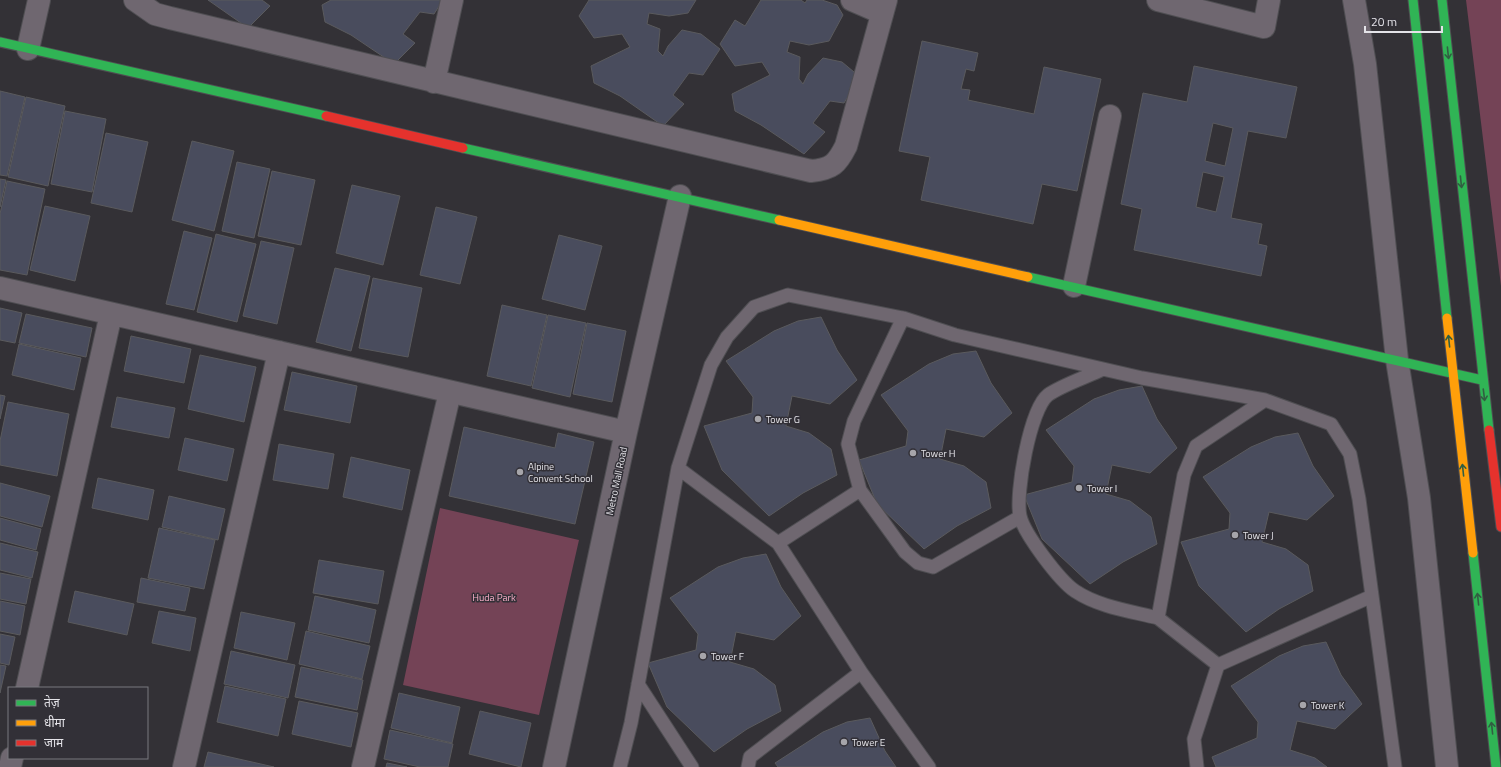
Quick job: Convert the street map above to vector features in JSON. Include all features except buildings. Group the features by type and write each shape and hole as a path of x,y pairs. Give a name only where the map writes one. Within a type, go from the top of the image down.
{"street":[{"path":"28,49 39,0"},
{"path":"135,0 155,14 811,171 827,170 840,159 846,146 884,7 852,0"},
{"path":"434,82 452,0"},
{"path":"1158,0 1264,27 1269,0"},
{"path":"1354,0 1365,64 1397,360 1419,498 1447,767"},
{"path":"1413,0 1452,374 1496,767"},
{"path":"1442,0 1482,380 1501,527"},
{"path":"0,42 1482,380"},
{"path":"1074,286 1110,116"},
{"name":"Metro Mall Road","path":"554,767 626,432 680,196"},
{"path":"0,288 626,432"},
{"path":"27,687 111,314"},
{"path":"184,767 279,352"},
{"path":"363,767 450,392"}],"lane":[{"path":"620,767 631,723 678,468 711,366 727,337 754,307 788,295 903,318 955,335 1142,378 1265,400 1331,424 1350,454 1359,498 1394,767"},
{"path":"903,318 852,429 848,444 860,490 905,552 918,563 933,567 1020,517"},
{"path":"1103,369 1048,395 1038,411 1029,432 1020,489 1020,517 1028,535 1060,578 1073,590 1089,600 1158,618 1218,664"},
{"path":"1158,618 1184,475 1196,446 1265,400"},
{"path":"678,468 778,543 861,672 930,767"},
{"path":"778,543 860,490"},
{"path":"1198,767 1194,739 1218,664 1372,596"},
{"path":"738,767 749,762 861,672"},
{"path":"638,684 692,767"}],"green space":[{"path":"1466,0 1501,0 1501,286"},
{"name":"Huda Park","path":"440,508 579,540 539,715 403,685"}],"traffic: fast":[{"path":"1413,0 1447,318"},
{"path":"1442,0 1489,430"},
{"path":"0,42 326,116"},
{"path":"463,148 779,220"},
{"path":"1028,277 1482,380"},
{"path":"1473,553 1496,767"}],"traffic: slow":[{"path":"779,220 1028,277"},
{"path":"1447,318 1473,553"}],"traffic: jam":[{"path":"326,116 463,148"},
{"path":"1489,430 1501,527"}],"place":[{"name":"Tower G","path":"758,419"},
{"name":"Tower H","path":"913,453"},
{"name":"Alpine Convent School","path":"520,472"},
{"name":"Tower I","path":"1079,488"},
{"name":"Tower J","path":"1235,535"},
{"name":"Tower F","path":"703,656"},
{"name":"Tower K","path":"1303,705"},
{"name":"Tower E","path":"844,742"}]}
